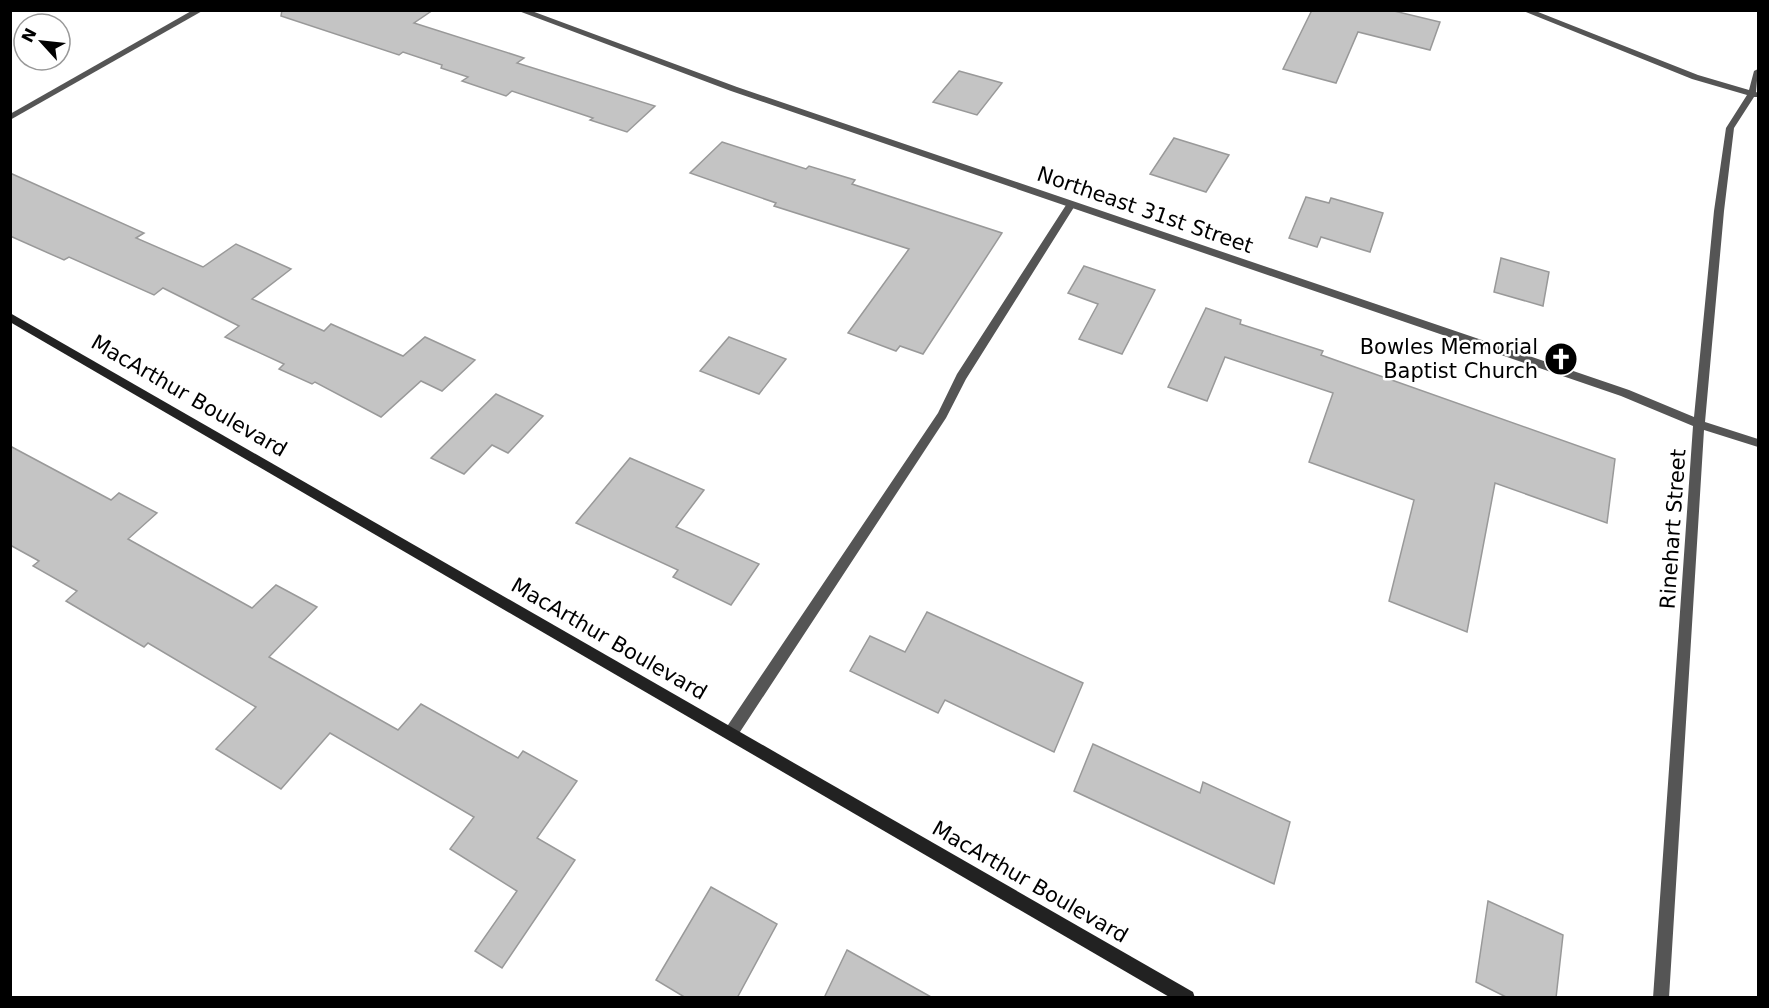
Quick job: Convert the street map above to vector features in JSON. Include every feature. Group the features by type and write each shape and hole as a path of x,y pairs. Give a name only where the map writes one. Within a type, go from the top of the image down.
{"main road":[{"name":"MacArthur Boulevard","path":"10,317 1187,998"}],"street":[{"path":"10,118 200,10"},
{"name":"Northeast 31st Street","path":"520,10 734,89 1625,393 1700,424 1758,442"},
{"path":"1525,10 1695,77 1755,94"},
{"name":"Rinehart Street","path":"1661,998 1700,424 1719,211 1730,128 1755,94 1758,71"},
{"path":"731,733 942,415 961,377 1071,204"}],"building":[{"path":"282,10 433,10 414,23 524,58 517,63 655,106 627,132 512,91 506,96 462,81 468,77 441,68 442,65 403,52 399,55 281,16"},
{"path":"1312,10 1390,10 1440,22 1430,50 1358,32 1336,83 1283,69"},
{"path":"959,71 1002,83 977,115 933,102"},
{"path":"1174,138 1229,155 1206,192 1150,174"},
{"path":"722,142 806,169 809,166 855,180 852,184 1002,233 923,354 900,346 896,351 848,333 909,249 774,206 776,203 690,173"},
{"path":"10,173 144,233 136,238 203,267 236,244 291,269 252,299 324,331 331,324 403,356 425,337 475,360 442,391 421,381 381,417 315,382 312,384 279,369 284,364 225,337 239,326 163,288 154,295 69,257 64,260 10,236"},
{"path":"1306,197 1329,203 1331,198 1383,213 1370,252 1321,237 1317,247 1289,238"},
{"path":"1501,258 1549,272 1543,306 1494,292"},
{"path":"1084,266 1155,290 1122,354 1079,339 1098,304 1068,293"},
{"path":"1206,308 1241,320 1240,324 1323,351 1321,355 1615,459 1607,523 1495,483 1467,632 1389,601 1414,500 1309,462 1333,393 1225,357 1207,401 1168,387"},
{"path":"729,337 786,359 759,394 700,371"},
{"path":"496,394 543,416 508,453 492,445 464,474 431,458"},
{"path":"10,446 111,500 119,493 157,513 128,539 252,608 276,585 317,607 269,657 398,730 421,704 518,758 523,751 577,781 537,838 575,860 502,968 475,951 517,891 450,849 474,817 330,733 281,789 216,749 256,707 148,643 144,647 66,601 77,591 33,566 39,561 10,545"},
{"path":"630,458 704,490 676,527 759,564 731,605 673,577 678,570 576,523"},
{"path":"927,612 1083,683 1054,752 945,700 938,713 850,671 870,636 905,652"},
{"path":"1093,744 1200,793 1203,782 1290,822 1274,884 1074,791"},
{"path":"711,887 777,924 737,998 686,998 656,980"},
{"path":"1488,901 1563,935 1556,998 1508,998 1476,982"},
{"path":"847,950 933,998 824,998"}],"place":[{"name":"Bowles Memorial Baptist Church","path":"1561,359"}]}
